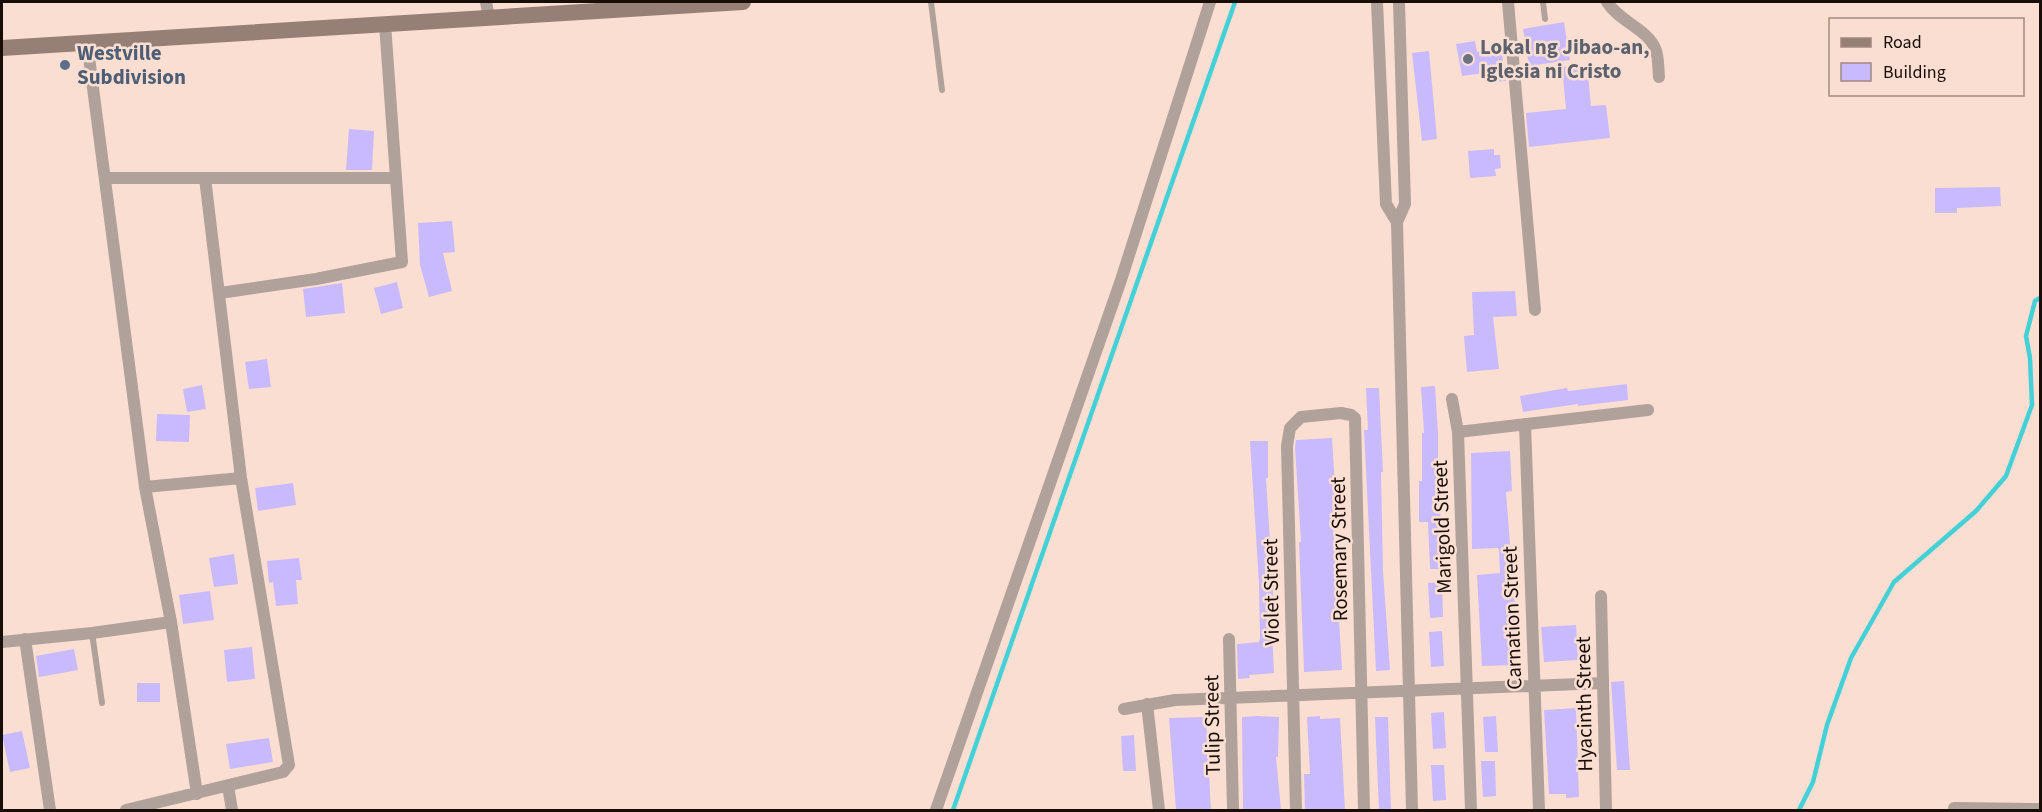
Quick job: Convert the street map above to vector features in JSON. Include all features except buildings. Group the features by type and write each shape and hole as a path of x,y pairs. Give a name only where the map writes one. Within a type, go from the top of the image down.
{"main road":[{"path":"2,48 386,24 487,9 743,2"}],"street":[{"path":"936,810 1121,280 1210,2"},
{"path":"1377,2 1386,204 1397,222"},
{"path":"1399,2 1405,204 1397,222 1412,810"},
{"path":"1508,2 1535,310"},
{"path":"1607,2 1615,14 1652,42 1657,51 1659,77"},
{"path":"220,293 316,279 402,262 386,24"},
{"path":"87,42 145,488 171,622 197,794"},
{"path":"106,178 396,178"},
{"path":"126,810 283,772 289,765 241,478 205,178"},
{"path":"1452,399 1458,432"},
{"name":"Marigold Street","path":"1471,810 1458,432 1648,410"},
{"name":"Rosemary Street","path":"1341,413 1355,418 1362,694"},
{"name":"Violet Street","path":"1296,810 1287,446 1292,425 1301,417 1341,413"},
{"name":"Carnation Street","path":"1525,424 1539,810"},
{"path":"145,488 241,478"},
{"name":"Hyacinth Street","path":"1601,596 1606,810"},
{"path":"2,642 171,622"},
{"path":"25,639 50,810"},
{"name":"Tulip Street","path":"1229,639 1233,810"},
{"path":"1124,709 1175,700 1603,683"},
{"path":"1362,694 1364,810"},
{"path":"1147,704 1159,810"},
{"path":"228,786 232,810"},
{"path":"1954,807 2040,808"}],"lane":[{"path":"931,2 942,90"},
{"path":"1543,2 1545,19"},
{"path":"92,633 102,703"}],"waterway":[{"path":"953,810 1235,2"},
{"path":"1799,810 1813,782 1827,725 1851,658 1894,582 1976,511 2006,476 2032,405 2030,358 2026,336 2035,301 2040,298"}],"place":[{"name":"Lokal ng Jibao-an, Iglesia ni Cristo","path":"1468,59"},
{"name":"Westville Subdivision","path":"65,65"}]}
